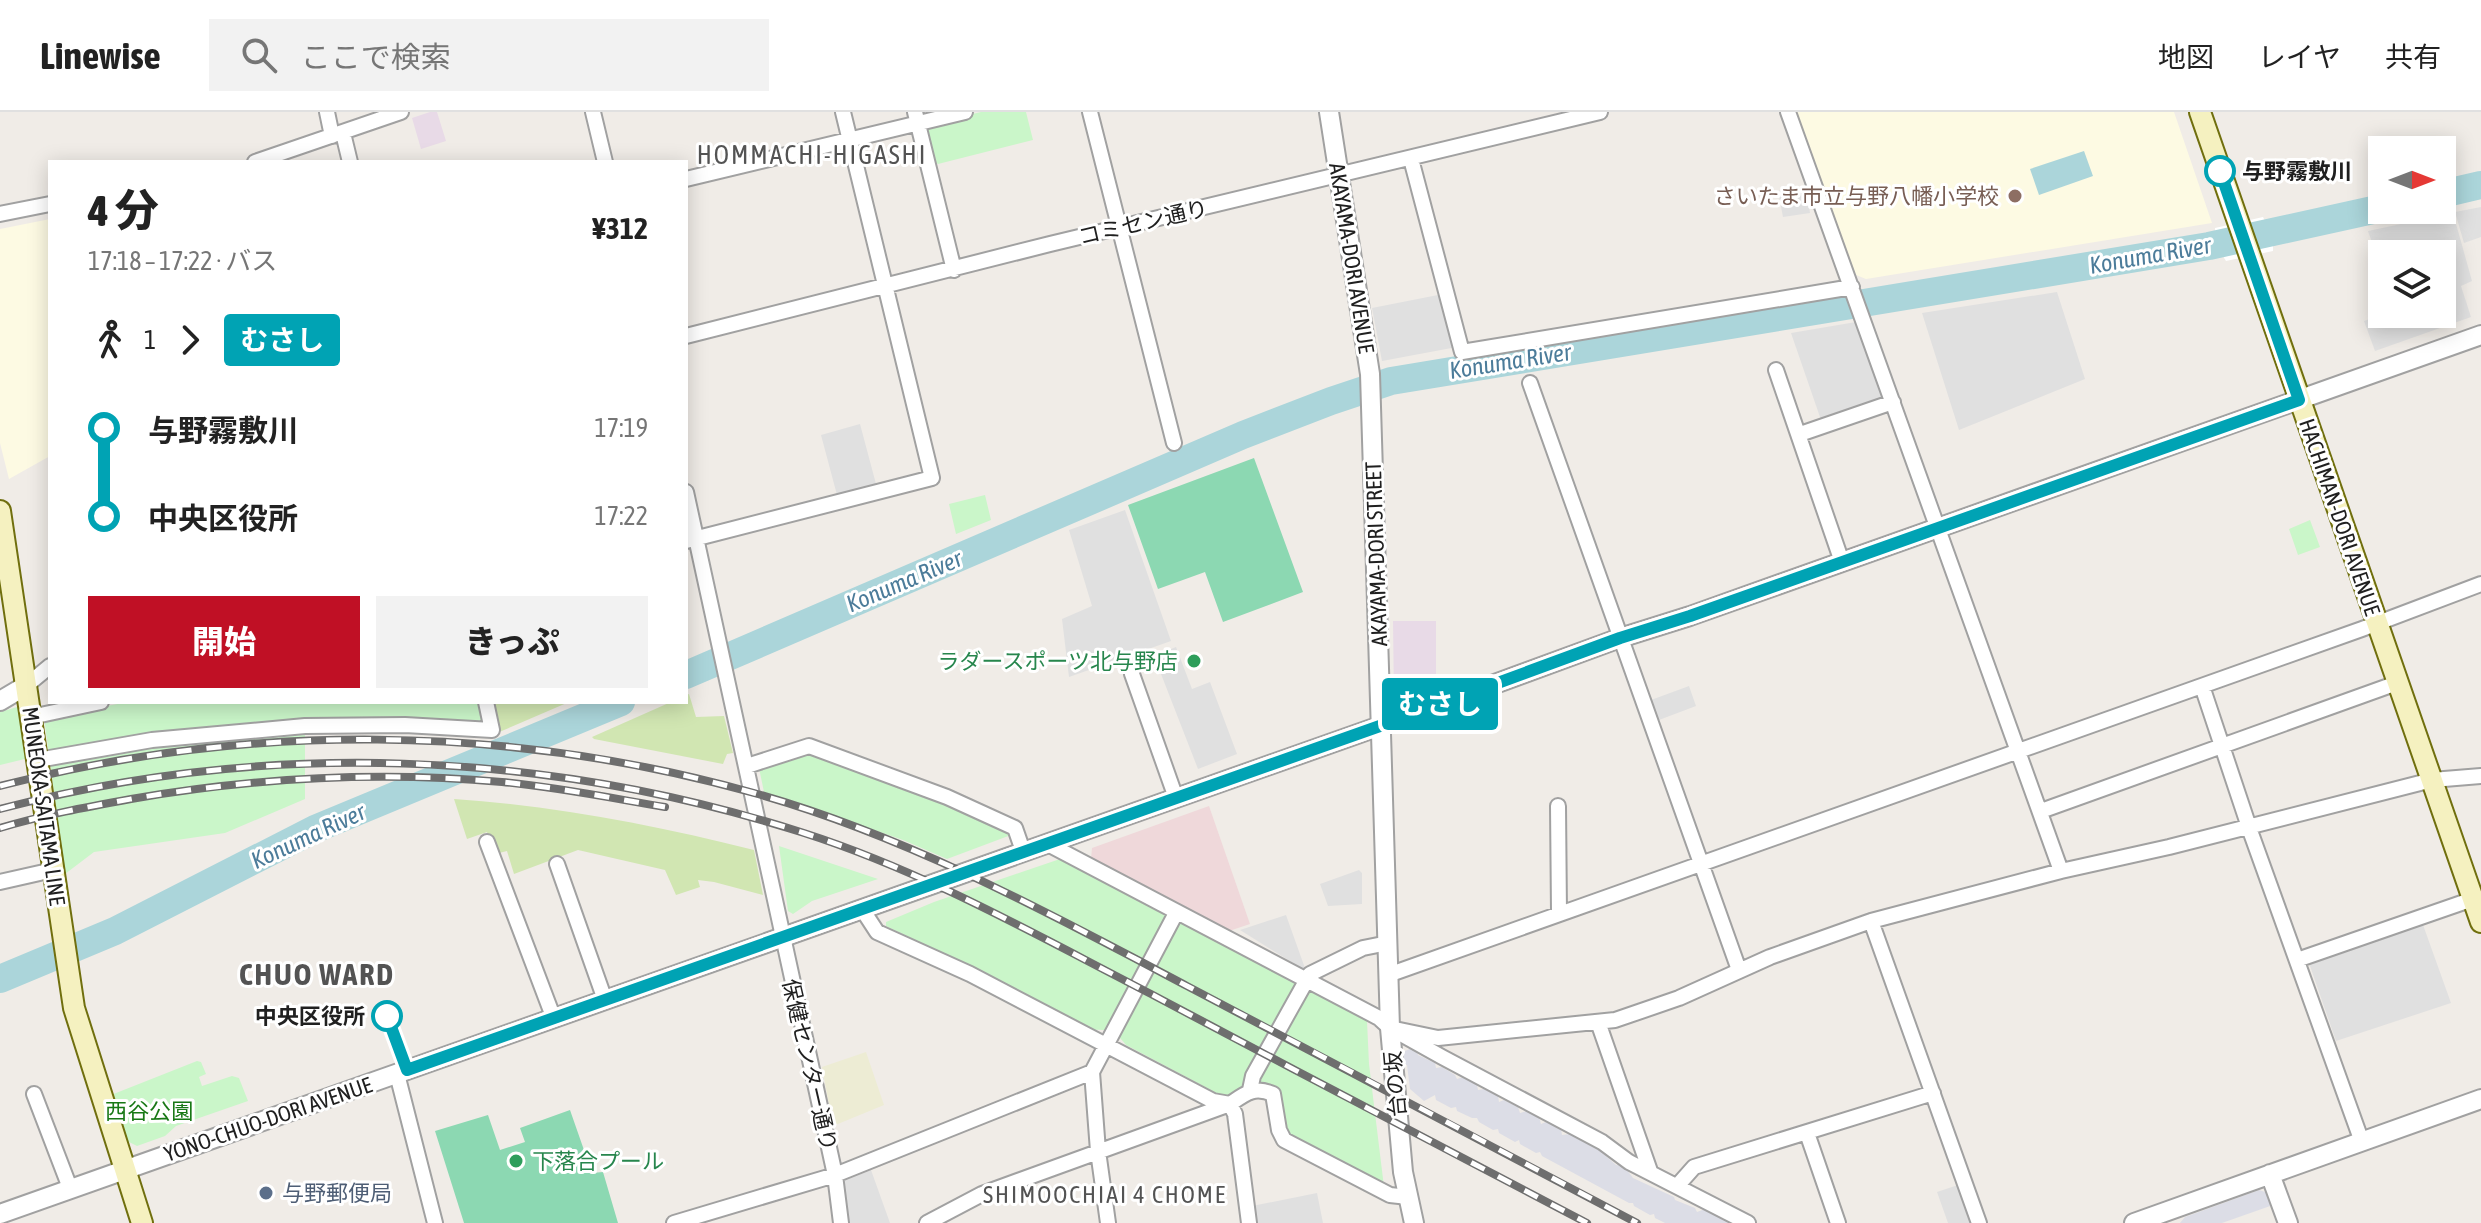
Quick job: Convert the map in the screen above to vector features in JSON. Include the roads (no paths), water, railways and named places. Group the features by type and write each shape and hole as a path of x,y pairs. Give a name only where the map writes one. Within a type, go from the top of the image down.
{"main road":[{"name":"HACHIMAN-DORI AVENUE","path":"2200,112 2481,922"},
{"name":"MUNEOKA-SAITAMA LINE","path":"0,515 69,983 81,1033 125,1169"},
{"path":"125,1169 142,1223"}],"street":[{"path":"327,112 349,160"},
{"path":"261,160 401,112"},
{"path":"593,112 605,160"},
{"path":"688,508 692,540 932,478 843,112"},
{"path":"688,179 850,140 917,118 965,112"},
{"path":"1090,112 1174,443"},
{"name":"AKAYAMA-DORI AVENUE","path":"1329,112 1370,374 1371,405"},
{"name":"コミセン通り","path":"688,336 1600,112"},
{"path":"1788,112 2061,871"},
{"path":"917,118 954,270"},
{"path":"1411,159 1462,352 1852,289"},
{"path":"0,214 48,204"},
{"name":"YONO-CHUO-DORI AVENUE","path":"0,1214 2481,335"},
{"path":"1776,370 1842,562"},
{"path":"1530,383 1739,970"},
{"path":"1800,434 1893,402"},
{"name":"AKAYAMA-DORI STREET","path":"1371,405 1388,943"},
{"name":"保健センター通り","path":"692,540 727,673 835,1175 841,1223"},
{"path":"1388,975 2377,624 2481,584"},
{"path":"0,701 48,668"},
{"path":"1132,674 1176,798"},
{"path":"2041,811 2397,683"},
{"path":"2202,686 2248,825 2362,1142"},
{"path":"31,717 92,704"},
{"path":"38,760 152,740 305,726 405,725 492,730 486,704"},
{"path":"747,766 809,746 934,792 1015,828 1023,851"},
{"path":"1390,1028 1438,1038 1615,1020 1679,998 1739,970 1871,921 2432,780 2481,776"},
{"path":"1558,806 1559,913"},
{"path":"487,842 554,1019"},
{"path":"1046,843 1379,1018 1390,1028 1602,1142 1629,1162 1748,1223"},
{"path":"557,864 605,1000"},
{"path":"0,882 53,870"},
{"path":"2297,960 2473,899"},
{"path":"862,909 877,932 970,974 1213,1101 1230,1104"},
{"path":"1108,1223 1092,1072 1176,913"},
{"path":"1871,921 1979,1223"},
{"path":"1250,1090 1253,1076 1310,974 1363,948 1388,943"},
{"name":"台の坂","path":"1388,943 1390,1028 1403,1172 1414,1223"},
{"path":"1598,1022 1650,1171"},
{"path":"674,1223 835,1175 1092,1072"},
{"path":"397,1074 435,1223"},
{"path":"927,1223 982,1194 1230,1104 1250,1090 1261,1089 1273,1094 1279,1130 1284,1140 1390,1195 1408,1197"},
{"path":"1678,1185 1694,1167 1933,1093"},
{"path":"34,1094 70,1188"},
{"path":"2141,1222 2481,1099"},
{"path":"1230,1104 1235,1114 1249,1223"},
{"path":"1807,1133 1838,1223"},
{"path":"2270,1174 2288,1223"}],"water":[{"path":"2084,151 2093,176 2039,195 2030,169"}],"waterway":[{"name":"Konuma River","path":"2456,191 2481,185"},
{"name":"Konuma River","path":"688,674 1243,435 1391,381 2209,246 2368,211"},
{"name":"Konuma River","path":"0,979 115,931 315,829 616,704"}],"railway":[{"path":"0,786 93,765 188,750 282,742 377,740 472,744 567,754 661,770 754,793 867,831 1029,904 1637,1223"},
{"path":"0,809 100,787 201,772 302,764 404,764 505,770 606,784 706,805 849,849 981,906 1587,1223"},
{"path":"0,828 131,799 223,786 316,778 409,777 502,782 665,807"}],"place":[{"name":"与野霧敷川","path":"2220,171"},
{"name":"さいたま市立与野八幡小学校","path":"2015,196"},
{"name":"ラダースポーツ北与野店","path":"1194,661"},
{"name":"中央区役所","path":"387,1016"},
{"name":"下落合プール","path":"516,1161"},
{"name":"与野郵便局","path":"266,1193"}],"district":[{"name":"HOMMACHI-HIGASHI","path":"812,155"},
{"name":"CHUO WARD","path":"317,974"},
{"name":"SHIMOOCHIAI 4 CHOME","path":"1105,1194"}],"park label":[{"name":"西谷公園","path":"149,1111"}]}
